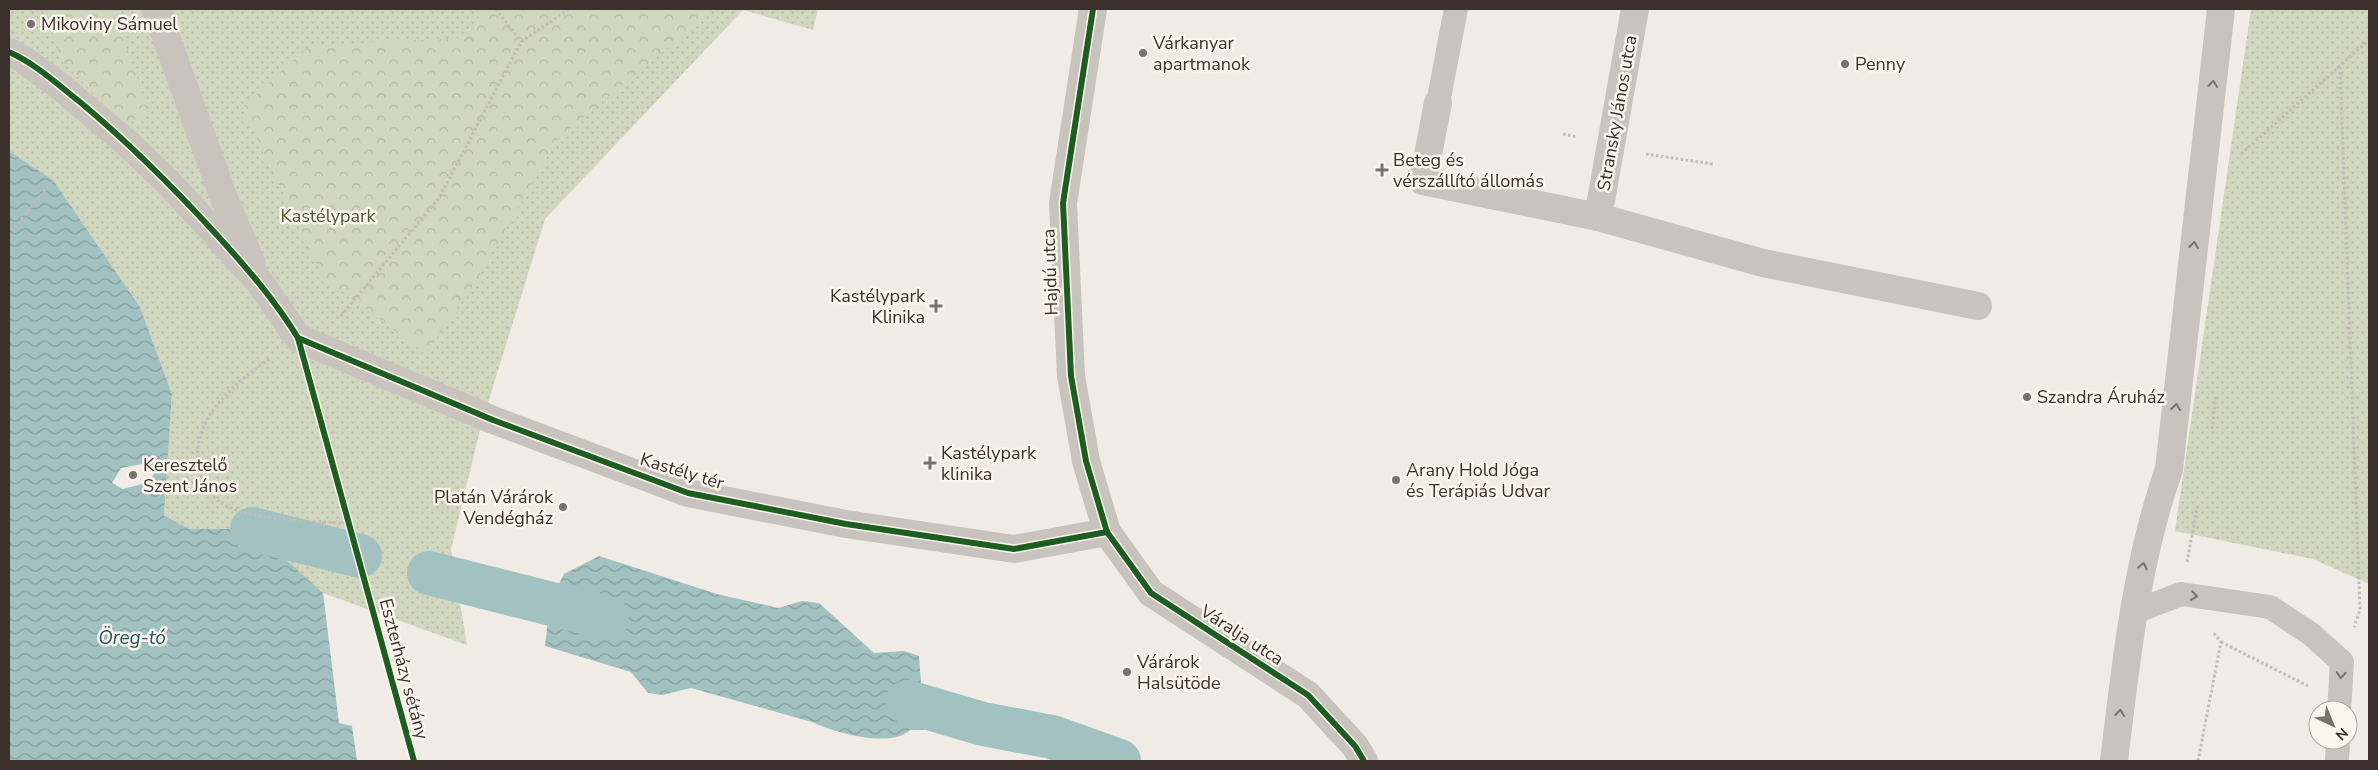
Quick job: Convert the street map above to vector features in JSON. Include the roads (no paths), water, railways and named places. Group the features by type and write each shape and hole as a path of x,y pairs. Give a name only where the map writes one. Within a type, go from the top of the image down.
{"street":[{"path":"156,9 225,201 261,284"},
{"name":"Hajdú utca","path":"1093,9 1063,203 1071,376 1086,462 1107,532"},
{"name":"Stransky János utca","path":"1598,217 1635,9"},
{"path":"2114,761 2132,613 2159,497 2169,469 2221,9"},
{"path":"9,52 41,71 127,143 169,182 261,284"},
{"path":"1438,103 1423,181 1598,217 1763,262 1978,306"},
{"name":"Kastély tér","path":"261,284 298,338 493,420 688,493 846,524 1014,549 1107,532"},
{"name":"Váralja utca","path":"1107,532 1151,594 1308,695 1355,746 1364,761"}],"lane":[{"path":"1438,103 1456,9"},
{"path":"2132,613 2181,594 2270,607 2311,634 2342,662 2340,700"}],"water":[{"name":"Öreg-tó","path":"9,151 53,180 140,307 172,394 164,516 190,529 252,529 323,593 339,723 352,726 357,761 9,761","holes":["142,464 154,473 150,482 123,489 112,483 121,468"]},
{"path":"599,556 717,594 778,608 802,601 819,603 874,653 904,651 919,656 921,683 944,692 959,707 968,711 964,725 910,730 901,736 889,738 861,737 691,688 662,695 648,693 631,672 545,646 550,602 564,574"},
{"path":"1031,714 1116,741 1122,761 1061,761 1053,755 1020,741"}],"waterway":[{"path":"252,529 360,556"},
{"path":"429,573 607,618"},
{"path":"908,702 983,724 1052,737 1119,761"}],"place":[{"name":"Mikoviny Sámuel","path":"31,24"},
{"name":"Várkanyar apartmanok","path":"1143,53"},
{"name":"Penny","path":"1845,64"},
{"name":"Beteg és vérszállító állomás","path":"1382,170"},
{"name":"Kastélypark Klinika","path":"936,306"},
{"name":"Szandra Áruház","path":"2027,397"},
{"name":"Kastélypark klinika","path":"930,463"},
{"name":"Keresztelő Szent János","path":"133,475"},
{"name":"Arany Hold Jóga és Terápiás Udvar","path":"1396,480"},
{"name":"Platán Várárok Vendégház","path":"563,507"},
{"name":"Várárok Halsütöde","path":"1127,672"}],"park label":[{"name":"Kastélypark","path":"328,216"}]}
